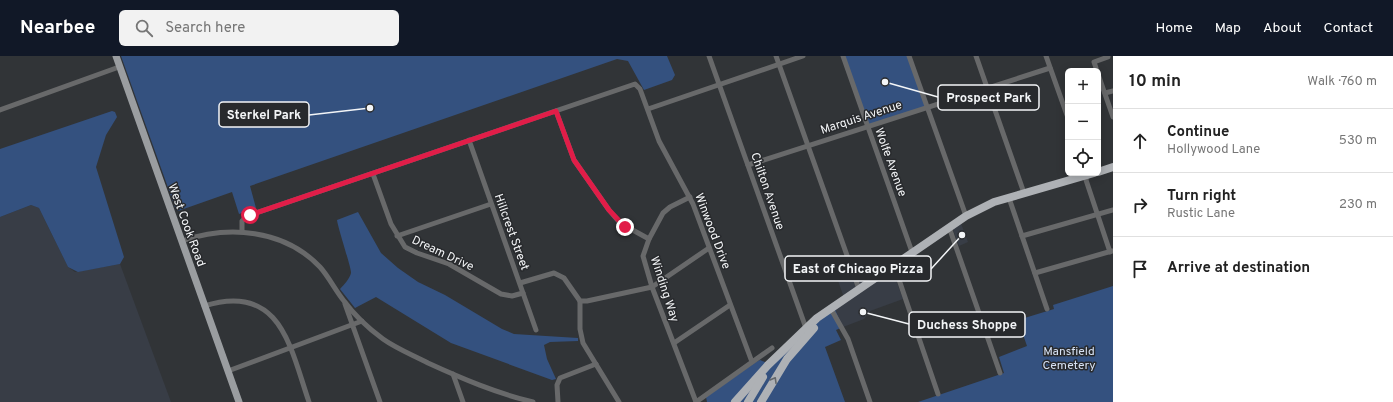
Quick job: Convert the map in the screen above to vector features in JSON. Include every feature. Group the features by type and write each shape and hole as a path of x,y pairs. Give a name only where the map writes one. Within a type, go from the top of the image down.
{"highway":[{"path":"1101,171 1113,167"},
{"path":"735,402 780,354 832,309 949,227 983,207 1082,176"},
{"path":"761,402 781,368 807,331"},
{"path":"748,402 780,354"}],"main road":[{"name":"West Cook Road","path":"116,56 239,402"}],"street":[{"name":"Chilton Avenue","path":"709,56 807,331"},
{"path":"776,56 858,290"},
{"path":"648,109 803,56"},
{"name":"Wolfe Avenue","path":"843,56 912,252"},
{"path":"909,56 966,216"},
{"path":"976,56 1024,193"},
{"path":"1046,56 1065,110"},
{"path":"1096,68 1094,62 1108,56"},
{"path":"0,110 120,67"},
{"name":"Marquis Avenue","path":"748,165 1050,68"},
{"path":"1101,82 1113,116"},
{"name":"Winwood Drive","path":"556,111 635,84 640,89 665,153 690,197 752,362"},
{"path":"1105,93 1113,91"},
{"path":"242,231 242,221 247,216 556,111 574,160 601,199 620,223 649,239"},
{"name":"Hillcrest Street","path":"469,140 536,330"},
{"name":"Dream Drive","path":"373,174 391,224 405,247 413,252 449,264 498,292 512,296 523,293"},
{"path":"1035,273 1112,251 1097,214 1086,180 1088,176"},
{"name":"Winding Way","path":"690,197 666,210 659,219 649,239 643,256 652,287 696,402"},
{"path":"1009,198 1047,309"},
{"path":"397,236 491,204"},
{"path":"1022,236 1113,210"},
{"path":"949,227 1000,373"},
{"path":"182,242 209,234 242,231 278,240 308,257 324,272 344,301 362,322 392,345 491,390 533,402"},
{"path":"580,301 587,301 652,287 709,248"},
{"path":"894,266 938,394"},
{"path":"520,283 551,273 558,274 567,281 580,301 580,333 583,342 619,402"},
{"path":"204,306 232,300 254,304 276,319 282,329 290,349 309,402"},
{"path":"344,301 380,402"},
{"path":"674,344 730,305"},
{"path":"832,309 848,339 870,402"},
{"path":"228,371 362,322"},
{"path":"696,402 772,348"},
{"path":"558,402 557,385 560,378 596,364"},
{"path":"453,374 463,402"}],"shaded area":[{"path":"31,205 39,208 68,267 75,272 120,264 171,402 0,402 0,217"},
{"path":"960,221 968,242 959,246 952,227"},
{"path":"871,257 879,274 891,266 903,299 870,311 864,319 843,327 833,305 844,298 833,266 848,261 849,264"}],"green space":[{"path":"121,56 667,56 675,75 672,80 644,90 628,61 617,59 250,186 256,208 239,214 232,192 178,211 176,210"},
{"path":"843,56 909,56 927,107 867,126"},
{"path":"112,111 115,112 117,117 106,135 96,167 124,257 120,264 78,272 68,267 39,208 31,205 0,217 0,149"},
{"path":"358,212 381,253 398,268 418,282 445,295 502,329 514,334 578,338 578,341 550,342 544,345 547,359 556,379 552,380 451,343 376,297 355,308 340,289 351,273 337,220"},
{"name":"Mansfield Cemetery","path":"1113,286 1113,402 918,402 1004,373 999,357 1027,346 1018,320 1054,309 1053,305"},
{"path":"833,305 843,327 836,330 841,340 825,347 845,402 707,402 706,397 756,362 760,360 767,363"}],"place":[{"name":"Prospect Park","path":"885,82"},
{"name":"Sterkel Park","path":"370,108"},
{"name":"East of Chicago Pizza","path":"962,235"},
{"name":"Duchess Shoppe","path":"863,312"}],"route":[{"path":"250,215 556,111 574,160 609,210 625,227"}]}
